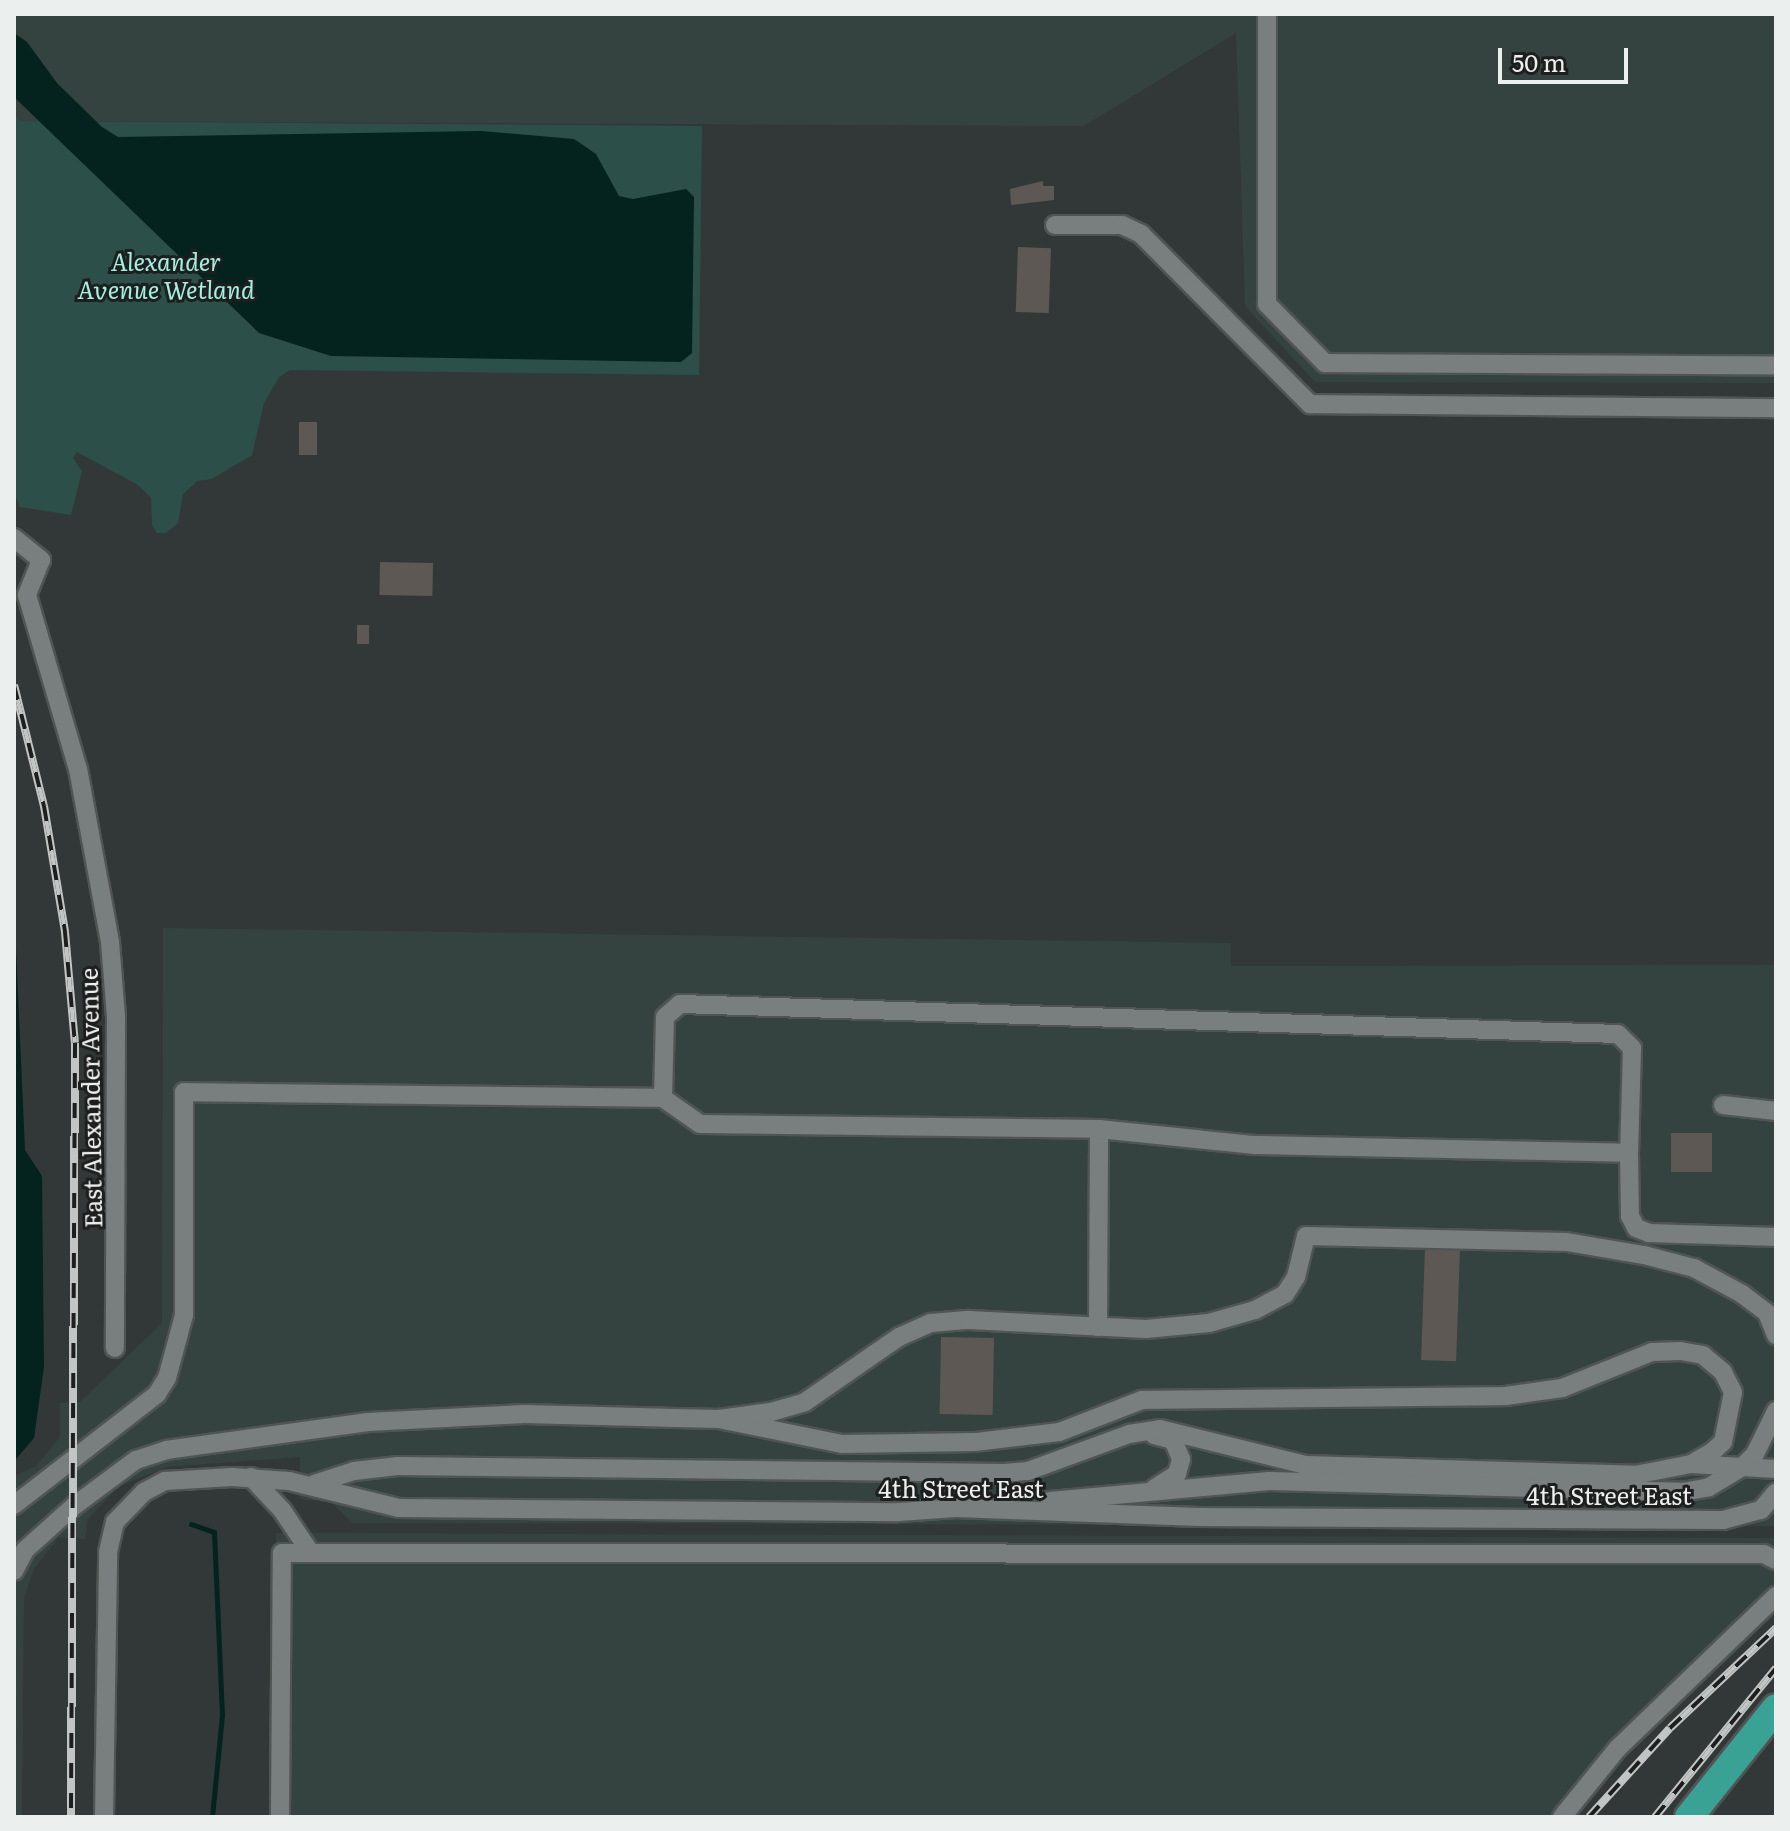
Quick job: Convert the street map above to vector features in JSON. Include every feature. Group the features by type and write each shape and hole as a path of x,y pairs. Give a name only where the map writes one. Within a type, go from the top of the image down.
{"highway":[{"path":"1689,1817 1776,1708"}],"street":[{"path":"1267,14 1267,304 1325,363 1776,365"},
{"path":"1055,225 1122,225 1141,234 1310,404 1776,408"},
{"name":"East Alexander Avenue","path":"14,538 41,560 27,595 78,769 110,942 116,1016 115,1348"},
{"path":"663,1098 665,1017 680,1004 1618,1034 1632,1048 1630,1216 1636,1228 1649,1233 1776,1237"},
{"path":"14,1505 157,1394 167,1378 184,1315 184,1092 663,1098 700,1124 1099,1129 1255,1145 1629,1153"},
{"path":"1723,1105 1776,1111"},
{"path":"1098,1327 1099,1129"},
{"path":"719,1419 805,1402 899,1337 931,1323 1146,1329 1209,1323 1255,1310 1285,1294 1300,1267 1306,1236 1567,1242 1644,1255 1694,1268 1742,1294 1767,1313 1776,1335"},
{"path":"14,1571 25,1550 74,1506 136,1460 166,1450 368,1422 524,1414 719,1419 816,1441 881,1447 1004,1440 1059,1432 1142,1400 1506,1396 1562,1388 1652,1352 1680,1351 1703,1355 1723,1372 1733,1392 1723,1442 1691,1464"},
{"path":"956,1508 1269,1481 1682,1492 1709,1487 1741,1468 1755,1454 1776,1411"},
{"path":"314,1484 354,1471 398,1466 1004,1473 1061,1461 1129,1434 1160,1429 1194,1434 1306,1465 1635,1475 1691,1464 1776,1469"},
{"path":"1129,1434 1173,1440 1181,1459 1166,1484 1141,1493"},
{"name":"4th Street East","path":"104,1817 108,1552 115,1522 144,1492 186,1477 251,1477 314,1484 362,1503 399,1508 898,1512 956,1508 1199,1517 1723,1520 1761,1510 1776,1492"},
{"path":"251,1477 282,1510 310,1552"},
{"path":"280,1817 282,1553 1764,1554 1776,1560"},
{"path":"1562,1817 1617,1749 1776,1596"}],"shaded area":[{"path":"14,14 1776,14 1776,383 1315,382 1245,306 1236,33 1084,126 21,121 14,116"},
{"path":"14,33 27,42 57,83 102,127 118,137 481,131 574,139 596,154 619,196 633,199 686,189 694,197 692,353 681,362 331,356 259,333 14,97"},
{"path":"14,903 25,1150 42,1176 44,1367 34,1438 16,1459"},
{"path":"163,928 1231,943 1231,966 1776,965 1776,1526 353,1523 332,1503 300,1499 300,1457 167,1467 119,1486 87,1520 85,1539 58,1538 34,1569 24,1598 22,1817 14,1817 14,1476 36,1466 60,1437 60,1403 80,1402 162,1323"},
{"path":"276,1533 1776,1538 1776,1613 1633,1748 1577,1817 274,1817"}],"green space":[{"name":"Alexander Avenue Wetland","path":"14,116 21,121 702,126 699,375 290,370 279,377 264,403 252,455 212,479 197,481 183,494 178,523 166,533 157,533 152,525 151,498 138,485 77,452 73,458 82,471 71,515 20,507 14,493"}],"building":[{"path":"1043,181 1043,186 1054,186 1054,200 1011,205 1010,189"},
{"path":"1018,247 1051,248 1049,313 1016,312"},
{"path":"299,422 317,422 317,455 299,455"},
{"path":"380,562 433,563 432,596 379,595"},
{"path":"357,625 369,625 369,644 357,644"},
{"path":"1671,1133 1712,1133 1712,1172 1671,1172"},
{"path":"1425,1248 1460,1249 1456,1361 1421,1360"},
{"path":"941,1337 994,1338 993,1415 940,1414"}],"waterway":[{"path":"191,1524 214,1532 222,1715 212,1817"}],"railway":[{"path":"14,685 44,806 65,932 75,1043 71,1817"},
{"path":"1589,1817 1670,1728 1776,1628"},
{"path":"1655,1817 1776,1668"}]}
